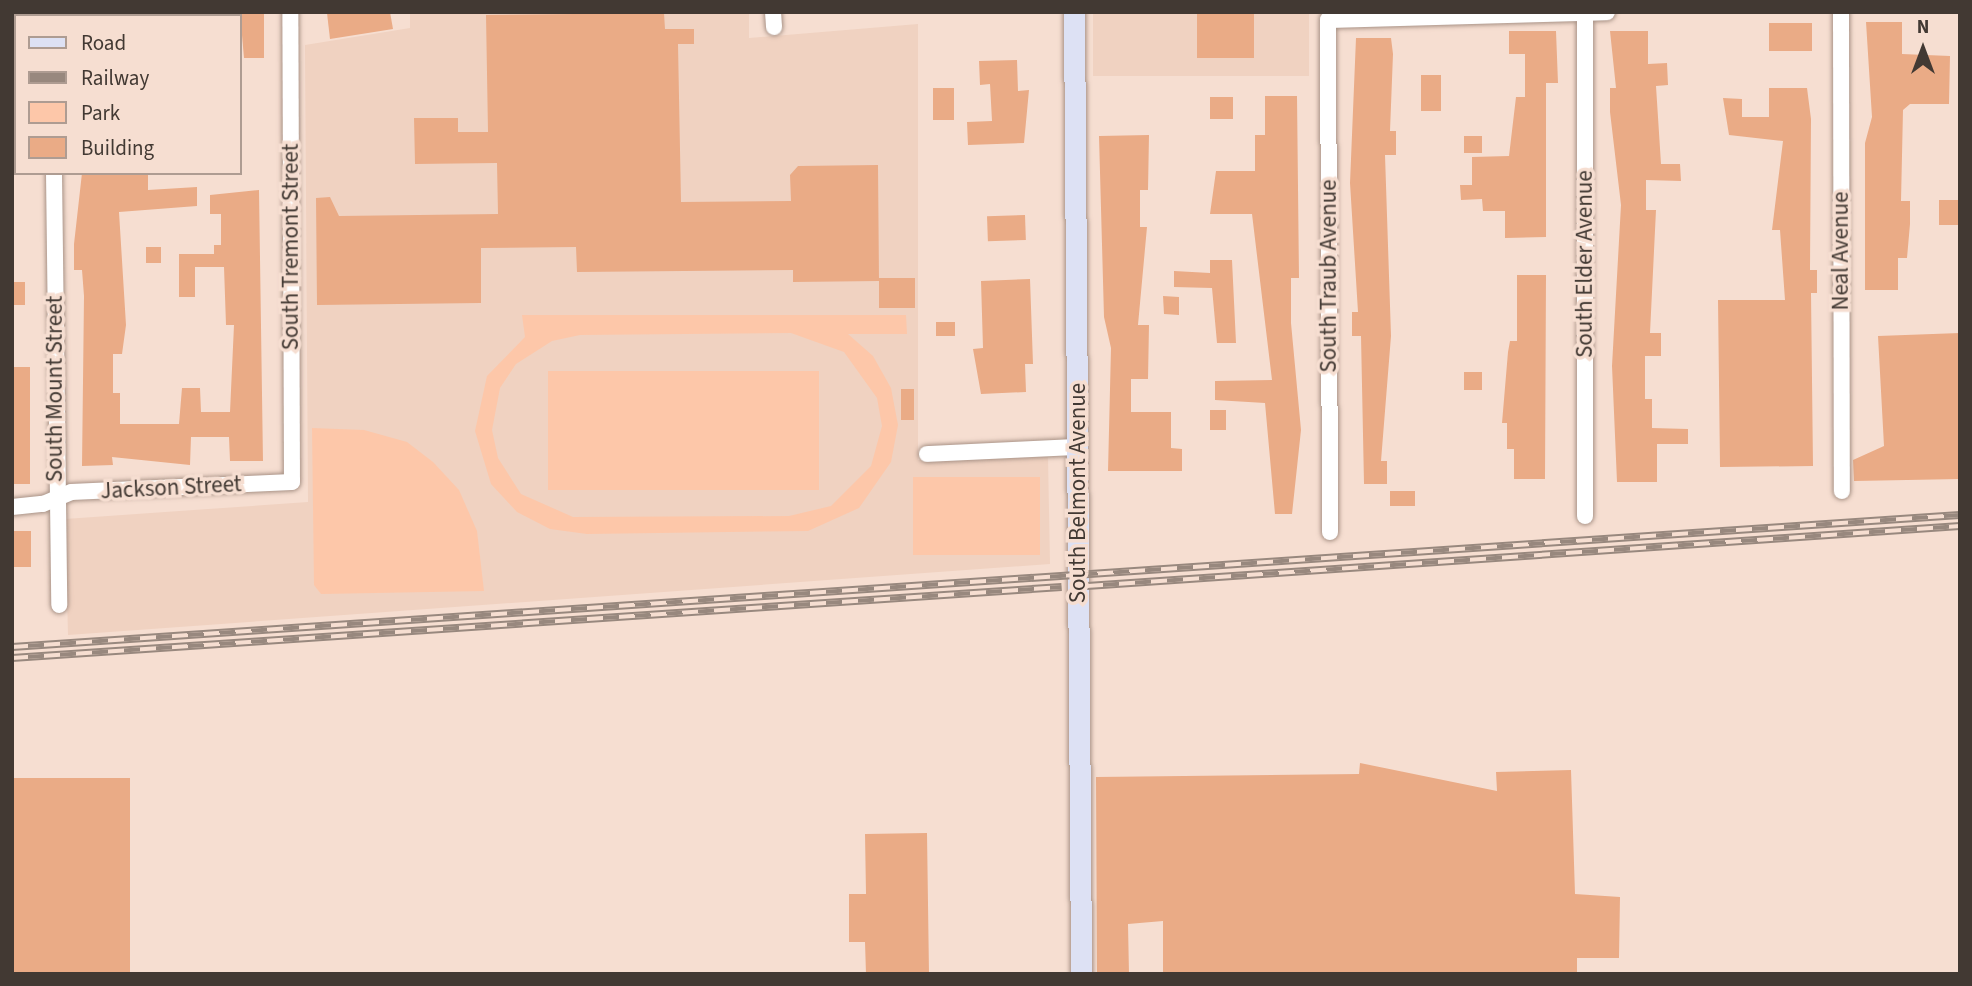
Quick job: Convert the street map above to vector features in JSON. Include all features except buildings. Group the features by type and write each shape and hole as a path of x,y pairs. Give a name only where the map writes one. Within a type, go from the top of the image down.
{"main road":[{"name":"South Belmont Avenue","path":"1074,12 1081,974"}],"street":[{"name":"South Tremont Street","path":"290,12 292,482"},
{"path":"1585,13 1607,12"},
{"name":"Neal Avenue","path":"1841,12 1842,491"},
{"name":"South Traub Avenue","path":"1330,532 1328,20 1585,13"},
{"name":"South Elder Avenue","path":"1585,13 1585,516"},
{"name":"South Mount Street","path":"54,175 59,605"},
{"path":"927,454 1078,447"},
{"name":"Jackson Street","path":"12,507 56,498 71,492 292,482"}],"shaded area":[{"path":"410,12 749,12 749,38 918,24 918,460 1048,457 1050,564 68,635 65,519 308,502 305,45 410,28"},
{"path":"1093,12 1309,12 1309,76 1093,76"}],"green space":[{"path":"522,315 906,315 907,334 848,334 873,356 891,388 898,425 891,462 859,508 808,531 587,534 550,529 517,512 491,484 475,431 487,376 525,337","holes":["791,333 844,352 877,398 882,426 871,466 831,506 789,516 573,517 521,494 498,458 492,430 500,388 516,364 552,341 580,335"]},
{"path":"548,371 819,371 819,490 548,490"},
{"path":"312,428 364,430 407,442 433,462 459,490 477,531 484,591 321,594 314,585"},
{"path":"913,477 1040,477 1040,555 913,555"}],"railway":[{"path":"12,647 1960,515"},
{"path":"1087,586 1960,526"},
{"path":"12,658 1062,587"}]}
